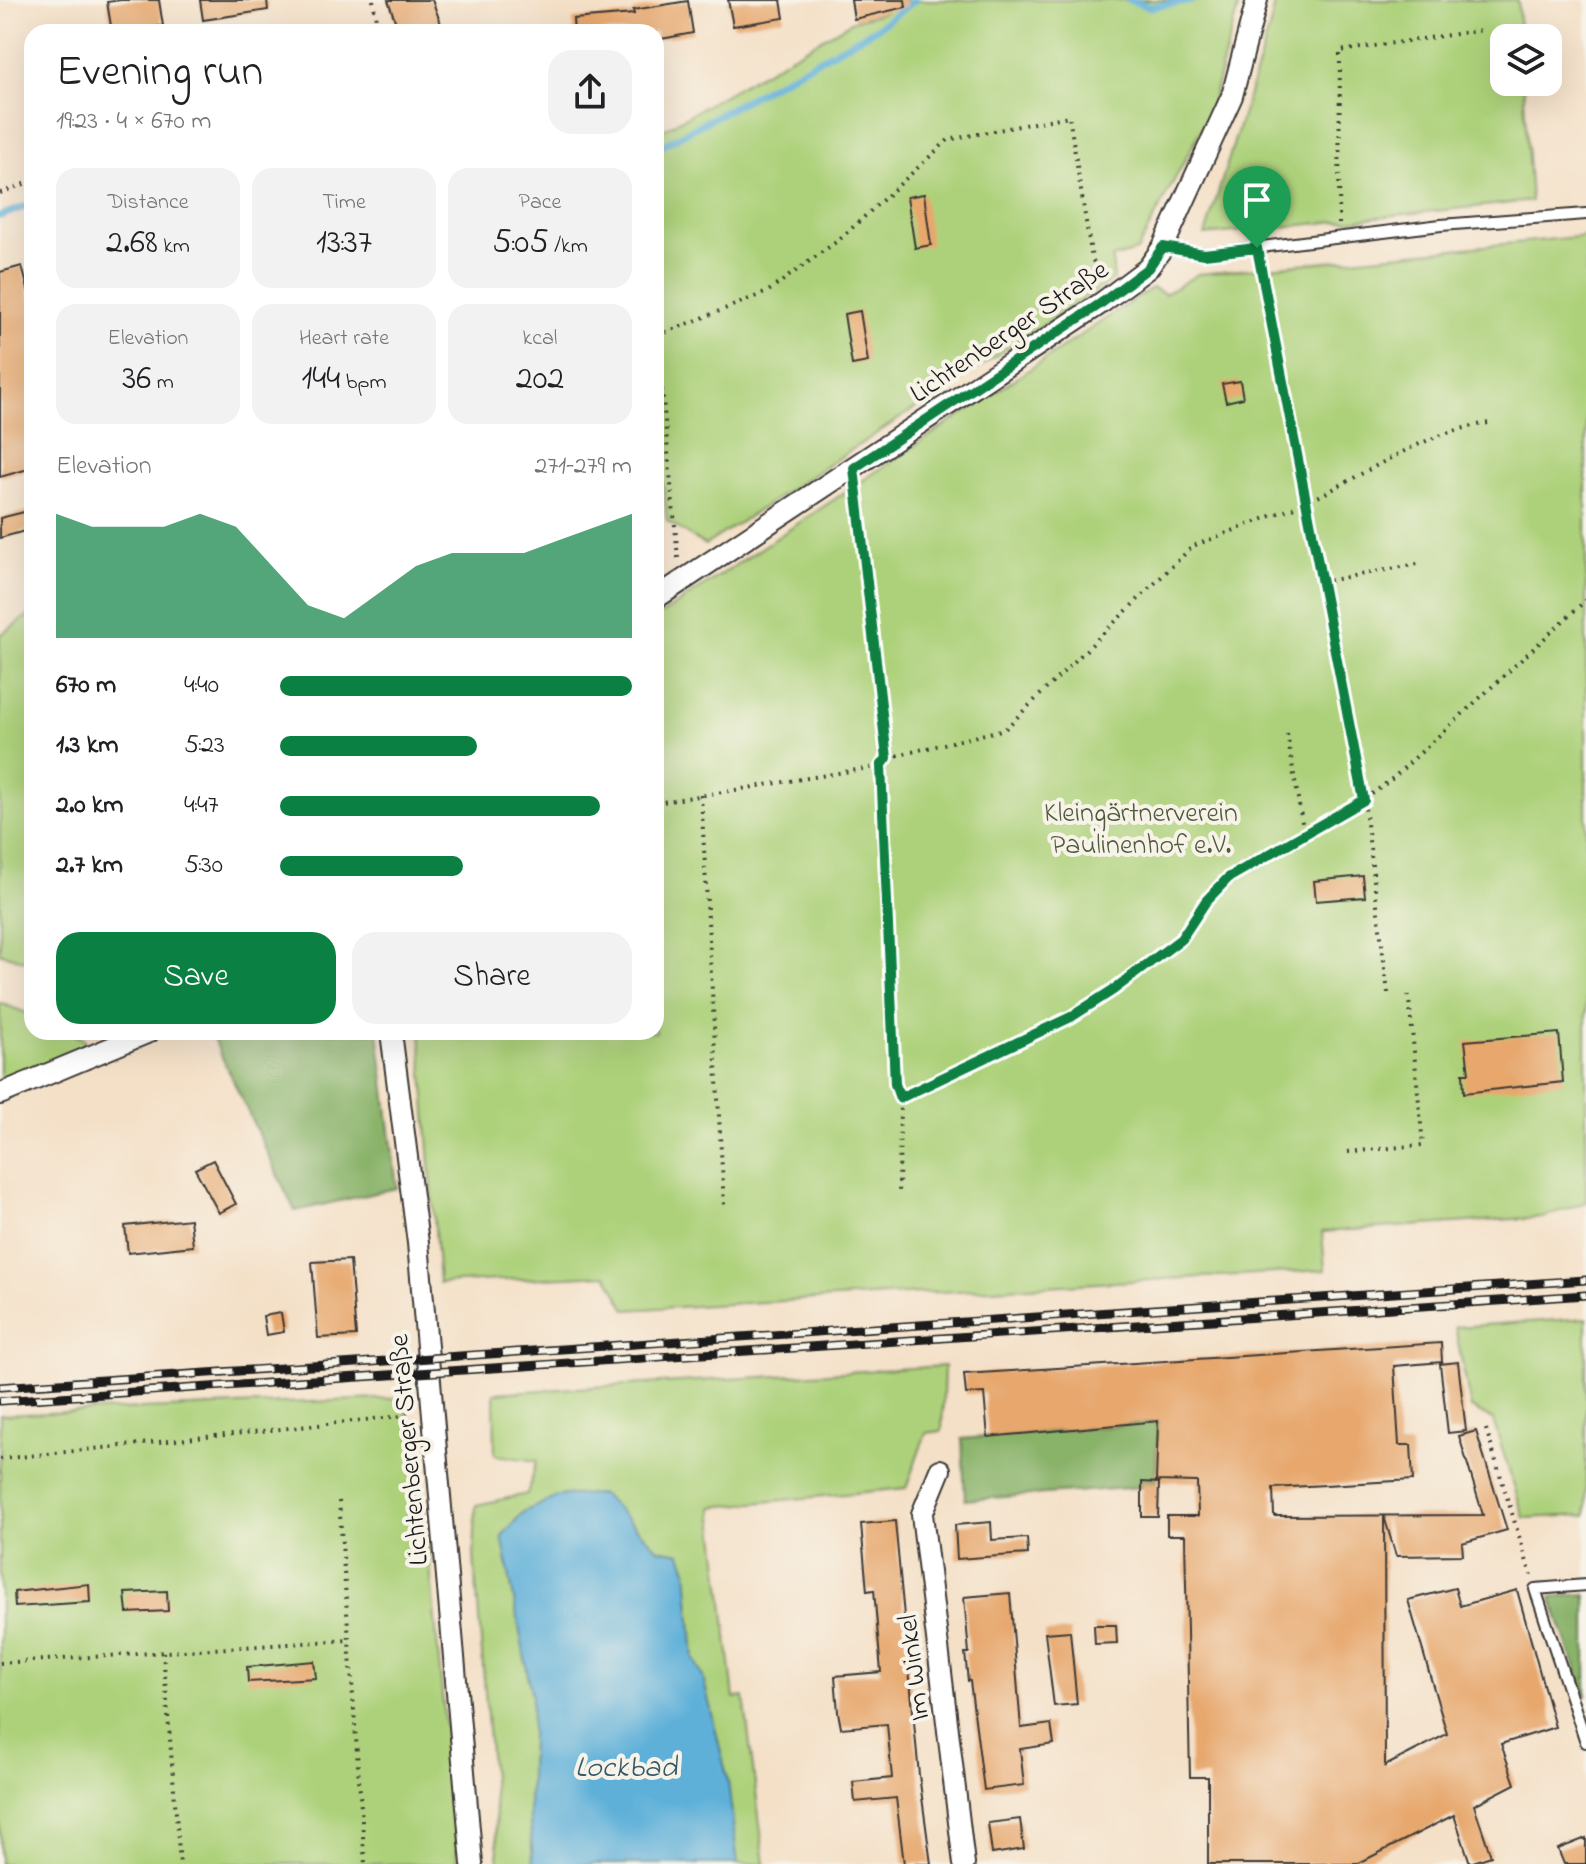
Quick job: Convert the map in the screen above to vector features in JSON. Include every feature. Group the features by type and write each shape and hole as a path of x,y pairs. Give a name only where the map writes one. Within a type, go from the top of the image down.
{"street":[{"name":"Lichtenberger Straße","path":"664,593 1100,304 1148,268 1163,247 1195,183 1232,96 1257,0"},
{"path":"0,1094 130,1040"},
{"name":"Lichtenberger Straße","path":"392,1040 418,1243 472,1864"},
{"name":"Im Winkel","path":"940,1470 922,1514 964,1864"}],"lane":[{"path":"1163,247 1204,254 1441,225 1586,214"},
{"path":"1586,1585 1535,1589 1586,1742"}],"path":[{"path":"373,0 377,24"},
{"path":"1339,238 1340,51 1483,30"},
{"path":"664,333 767,292 840,239 948,140 1069,116 1092,259 1098,269 1113,268"},
{"path":"0,193 24,184"},
{"path":"1257,248 1364,800 1388,993"},
{"path":"664,410 678,558"},
{"path":"899,1196 900,1098 895,1084 881,766 887,758 1005,729 1193,546 1305,503 1420,441 1459,427 1489,423"},
{"path":"854,468 887,758"},
{"path":"1321,582 1423,563"},
{"path":"900,1098 1071,1017 1113,990 1181,939 1206,901 1228,878 1364,800 1393,778 1586,600"},
{"path":"1287,734 1304,834"},
{"path":"664,802 881,766"},
{"path":"701,795 724,1205"},
{"path":"1348,1152 1423,1145 1408,989"},
{"path":"0,1459 432,1413"},
{"path":"1486,1429 1535,1589"},
{"path":"339,1501 365,1864"},
{"path":"0,1663 350,1640"},
{"path":"163,1652 180,1864"}],"green space":[{"path":"897,0 1240,0 1209,114 1137,251 1112,258 1114,279 705,545 667,521 664,491 664,129 853,21 885,12"},
{"path":"1276,0 1518,0 1519,24 1490,24 1490,96 1524,96 1531,201 1205,235"},
{"name":"Kleingärtnerverein Paulinenhof e.V.","path":"1586,236 1586,1202 1543,1217 1322,1232 1325,1270 626,1310 607,1275 439,1283 421,1040 664,1040 664,613 1152,288 1165,294 1198,274"},
{"path":"24,618 24,960 0,953 0,635"},
{"path":"0,1003 24,1012 24,1040 84,1040 84,1051 0,1081"},
{"path":"214,1040 379,1040 397,1188 295,1211"},
{"path":"1586,1318 1586,1515 1524,1518 1493,1420 1471,1408 1455,1327"},
{"path":"944,1366 942,1431 926,1433 906,1488 712,1507 734,1698 744,1697 765,1864 499,1864 474,1556 476,1505 527,1494 537,1461 495,1455 494,1393"},
{"path":"404,1398 426,1524 458,1864 0,1864 0,1415"},
{"path":"1158,1422 1155,1482 1142,1482 1141,1487 965,1500 962,1439"},
{"path":"1586,1594 1586,1697 1551,1597"}],"water":[{"name":"Lockbad","path":"602,1494 658,1549 681,1553 687,1570 694,1659 703,1677 728,1781 738,1864 533,1864 529,1808 532,1697 502,1536 523,1512 561,1495"}],"building":[{"path":"159,0 163,24 111,24 107,2"},
{"path":"200,0 267,0 268,10 203,20"},
{"path":"388,0 432,0 441,24 396,24"},
{"path":"728,0 781,0 784,18 733,26"},
{"path":"851,0 905,0 906,7 854,19"},
{"path":"688,1 693,33 664,38 664,24 573,24 573,19 634,14 633,10"},
{"path":"924,194 931,245 915,248 907,197"},
{"path":"22,266 24,274 24,470 0,477 0,272"},
{"path":"860,311 868,362 852,365 844,314"},
{"path":"1240,381 1243,398 1226,402 1222,384"},
{"path":"24,512 24,531 0,538 0,518"},
{"path":"1363,876 1365,897 1316,901 1314,881"},
{"path":"1559,1033 1563,1082 1464,1093 1463,1073 1469,1073 1465,1041"},
{"path":"213,1160 236,1204 219,1213 195,1169"},
{"path":"190,1219 193,1246 128,1253 125,1226"},
{"path":"350,1260 356,1336 318,1338 312,1262"},
{"path":"281,1313 284,1332 266,1335 263,1316"},
{"path":"1441,1343 1442,1362 1394,1366 1399,1445 1411,1445 1413,1480 1273,1488 1274,1516 1483,1515 1459,1436 1476,1431 1507,1530 1462,1543 1463,1555 1396,1556 1384,1516 1385,1766 1447,1734 1408,1600 1455,1588 1460,1606 1517,1590 1555,1727 1501,1744 1515,1784 1474,1805 1491,1856 1470,1863 1454,1815 1357,1864 1208,1864 1208,1777 1190,1777 1185,1535 1167,1535 1167,1516 1198,1516 1197,1482 1156,1481 1158,1421 988,1437 984,1393 966,1394 964,1374"},
{"path":"1458,1362 1466,1431 1448,1433 1440,1364"},
{"path":"1142,1482 1159,1483 1158,1517 1142,1517"},
{"path":"895,1521 919,1775 931,1864 904,1864 896,1798 855,1802 853,1782 892,1778 887,1724 841,1728 838,1712 835,1676 881,1672 874,1590 867,1591 861,1524"},
{"path":"991,1522 992,1540 1027,1538 1028,1554 957,1559 955,1525"},
{"path":"89,1584 90,1602 15,1607 14,1592"},
{"path":"167,1591 168,1611 127,1613 125,1593"},
{"path":"1010,1593 1021,1728 1051,1724 1054,1744 1020,1749 1024,1785 984,1790 965,1653 969,1653 964,1597"},
{"path":"1094,1625 1116,1625 1117,1643 1095,1644"},
{"path":"1070,1631 1077,1704 1054,1706 1045,1633"},
{"path":"314,1661 316,1678 248,1682 247,1667"},
{"path":"1020,1819 1024,1849 992,1854 988,1823"},
{"path":"1586,1838 1586,1864 1564,1864 1558,1849"}],"waterway":[{"path":"664,145 877,28 915,0"},
{"path":"1129,0 1151,7 1193,0"},
{"path":"0,216 24,207"}],"railway":[{"path":"0,1387 1586,1280"},
{"path":"0,1401 1586,1295"}],"route":[{"path":"1163,247 1204,254 1257,248 1364,800 1228,878 1206,901 1181,939 1071,1017 900,1098 895,1084 881,766 887,758 854,468 1100,304 1148,268 1163,247"}]}
